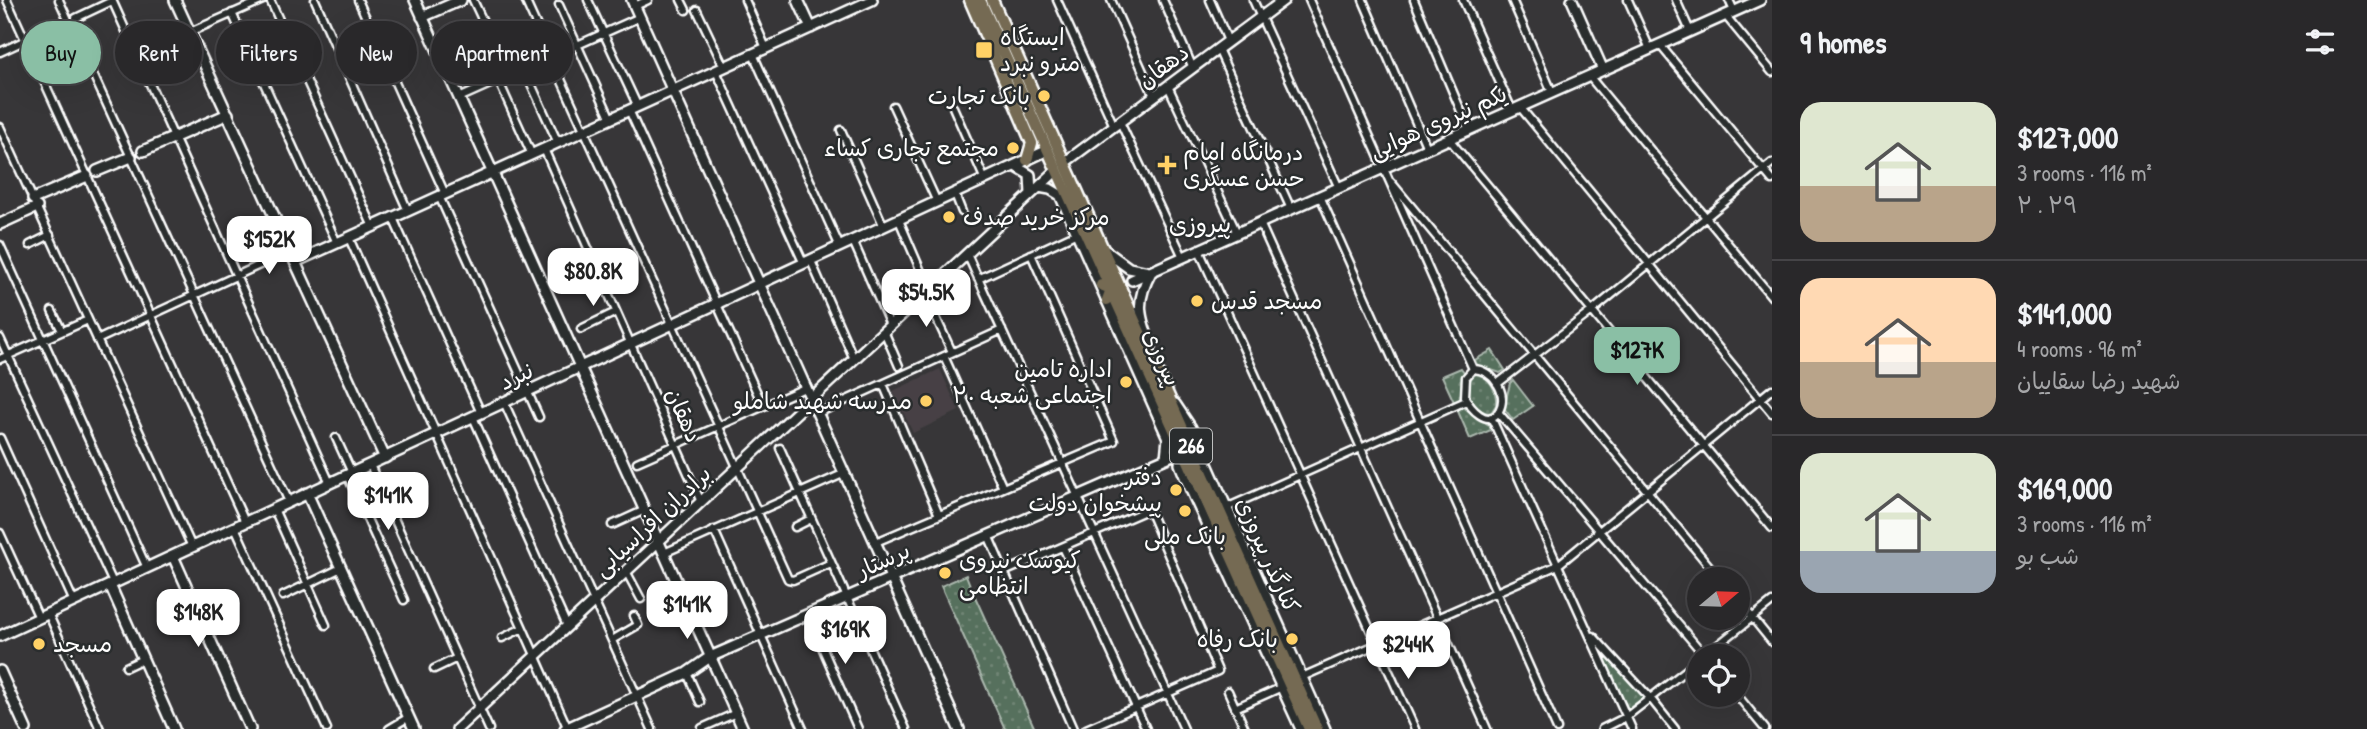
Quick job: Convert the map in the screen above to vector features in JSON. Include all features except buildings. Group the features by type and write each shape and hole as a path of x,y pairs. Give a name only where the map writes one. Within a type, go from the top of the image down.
{"main road":[{"path":"970,0 1032,143 1027,160"},
{"name":"پیروزی","path":"980,0 1048,150 1060,166 1103,249 1171,400 1186,449 1284,682 1308,729"},
{"name":"پیروزی","path":"992,0 1060,166 1106,291 1237,550 1317,729"},
{"path":"980,24 995,32"},
{"path":"1002,73 1005,55"}],"street":[{"path":"7,0 21,29"},
{"path":"59,0 72,19 131,157 289,502"},
{"path":"175,0 185,21"},
{"path":"238,0 242,9"},
{"path":"202,27 263,0"},
{"path":"270,0 373,227"},
{"path":"315,0 408,211"},
{"path":"358,0 539,417"},
{"path":"415,0 743,729"},
{"path":"422,17 461,0"},
{"path":"473,0 483,21"},
{"path":"525,0 535,21"},
{"path":"588,0 763,407"},
{"path":"648,0 634,3 959,729"},
{"path":"681,0 686,9"},
{"path":"745,0 766,48"},
{"path":"798,0 811,28"},
{"path":"295,262 811,28 852,4 872,0"},
{"path":"1056,0 1183,257"},
{"path":"1111,0 1154,96"},
{"path":"1163,0 1193,68"},
{"path":"1210,0 1228,41"},
{"path":"1253,0 1339,188"},
{"name":"دهقان","path":"1060,166 1284,0"},
{"path":"1308,0 1474,369 1487,373 1497,384 1501,399 1498,412 1491,417 1477,414 1466,401 1464,382 1474,369"},
{"path":"1363,0 1427,148"},
{"path":"1413,0 1469,130"},
{"path":"1463,0 1516,109 1772,413"},
{"path":"1512,0 1552,92"},
{"path":"1572,0 1603,70"},
{"path":"1628,0 1650,49"},
{"path":"1675,0 1690,31"},
{"path":"1729,0 1730,13 1772,72"},
{"name":"یکم نیروی هوایی","path":"1132,280 1760,0"},
{"path":"68,21 112,1 330,483"},
{"path":"559,5 611,119"},
{"path":"697,10 720,69 854,359"},
{"path":"232,13 337,243"},
{"path":"573,47 640,16"},
{"path":"0,52 21,42"},
{"path":"1660,45 1772,180"},
{"path":"1218,49 1291,209"},
{"path":"754,54 840,247"},
{"path":"202,58 385,458"},
{"path":"1588,76 1772,297"},
{"path":"46,84 245,523"},
{"path":"459,98 490,84"},
{"path":"501,84 532,155"},
{"path":"531,84 558,143"},
{"path":"563,84 788,579 793,580 831,563"},
{"path":"1168,86 1237,233"},
{"path":"893,106 937,202"},
{"path":"953,107 985,180"},
{"path":"143,151 228,114"},
{"path":"0,127 192,547"},
{"path":"841,130 884,227"},
{"path":"1449,139 1772,528"},
{"name":"دهقان","path":"544,149 701,502"},
{"name":"نبرد","path":"0,636 1048,150"},
{"path":"97,171 131,157"},
{"path":"1497,384 1592,311 1772,163"},
{"path":"1015,166 1030,175 1031,194"},
{"name":"برادران افراسیابی","path":"457,729 1060,166"},
{"path":"0,223 88,176"},
{"path":"1391,182 1710,567"},
{"path":"1039,187 1060,195 1106,291 1168,438 1166,457"},
{"path":"955,194 962,212"},
{"path":"1320,196 1557,729"},
{"path":"393,218 567,626"},
{"path":"899,220 952,352"},
{"path":"1260,223 1487,729"},
{"path":"978,279 1077,233"},
{"path":"30,245 50,235"},
{"path":"349,238 567,729"},
{"path":"853,241 900,366"},
{"path":"0,245 147,568"},
{"path":"1103,249 1129,268 1151,272 1141,289 1139,307 1159,374"},
{"path":"1199,250 1415,729"},
{"path":"97,340 290,251"},
{"path":"967,254 1184,729"},
{"path":"876,542 1112,442 1114,438 1031,254"},
{"path":"52,311 62,331"},
{"path":"581,329 616,312"},
{"path":"0,359 88,320"},
{"path":"818,413 1002,330"},
{"path":"0,338 112,584 174,729"},
{"path":"944,356 1003,488"},
{"path":"883,384 939,515"},
{"path":"637,462 807,387"},
{"path":"1301,677 1558,565 1772,389"},
{"name":"کنارگذر پیروزی","path":"1171,400 1178,406 1191,428 1325,729"},
{"path":"1226,508 1466,401"},
{"path":"504,402 652,729"},
{"path":"1498,412 1694,644"},
{"path":"1491,417 1632,729"},
{"path":"0,438 74,602"},
{"path":"336,438 404,600"},
{"path":"780,448 905,727 896,729"},
{"name":"پرستار","path":"567,729 687,673 710,657 1186,449"},
{"path":"370,465 489,729"},
{"path":"664,553 845,472"},
{"path":"307,494 414,729"},
{"path":"274,509 326,625"},
{"path":"612,525 645,510"},
{"path":"1004,572 1148,511 1219,671 1086,729"},
{"path":"795,527 811,519"},
{"path":"235,527 327,729"},
{"path":"714,530 803,729"},
{"path":"0,533 39,618"},
{"path":"988,535 1073,729"},
{"path":"1063,547 1146,729"},
{"path":"1237,550 1255,572"},
{"path":"173,556 250,729"},
{"path":"283,596 341,568"},
{"path":"626,570 640,599"},
{"path":"1719,644 1772,602"},
{"path":"48,613 100,729"},
{"path":"807,615 858,729"},
{"path":"1750,615 1772,642"},
{"path":"612,640 638,625 634,616"},
{"path":"502,638 523,628"},
{"path":"1588,631 1675,729"},
{"path":"434,668 457,658"},
{"path":"126,667 143,659"},
{"path":"1602,729 1626,717 1687,670"},
{"path":"0,671 26,729"},
{"path":"687,673 700,702"},
{"path":"1235,708 1284,682 1301,729"},
{"path":"1228,691 1245,729"},
{"path":"1747,707 1765,729"},
{"path":"702,729 736,713"},
{"path":"389,729 409,718"}],"shaded area":[{"name":"مدرسه شهید شاملو","path":"940,369 959,411 913,433 893,391"}],"green space":[{"path":"1492,350 1505,370 1500,373 1477,365 1475,360"},
{"path":"1461,368 1464,372 1460,400 1454,402 1442,376"},
{"path":"1476,374 1486,378 1494,390 1496,405 1491,413 1484,412 1470,398 1469,385"},
{"path":"1513,380 1533,406 1513,420 1504,408"},
{"path":"1463,407 1489,425 1491,430 1470,439 1457,409"},
{"path":"966,575 1035,729 1005,729 941,586"},
{"path":"1595,643 1644,697 1627,710"}],"place":[{"name":"ایستگاه مترو نبرد","path":"984,50"},
{"name":"بانک تجارت","path":"1044,96"},
{"name":"مجتمع تجاری کساء","path":"1013,148"},
{"name":"درمانگاه امام حسن عسگری","path":"1167,165"},
{"name":"مرکز خرید صدف","path":"949,217"},
{"name":"مسجد قدس","path":"1197,301"},
{"name":"اداره تامین اجتماعی شعبه ۲۰","path":"1126,382"},
{"name":"مدرسه شهید شاملو","path":"926,401"},
{"name":"دفتر پیشخوان دولت","path":"1176,490"},
{"name":"بانک ملی","path":"1185,511"},
{"name":"کیوسک نیروی انتظامی","path":"945,573"},
{"name":"بانک رفاه","path":"1292,639"},
{"name":"مسجد","path":"39,644"}],"district":[{"name":"پیروزی","path":"1200,224"}]}
